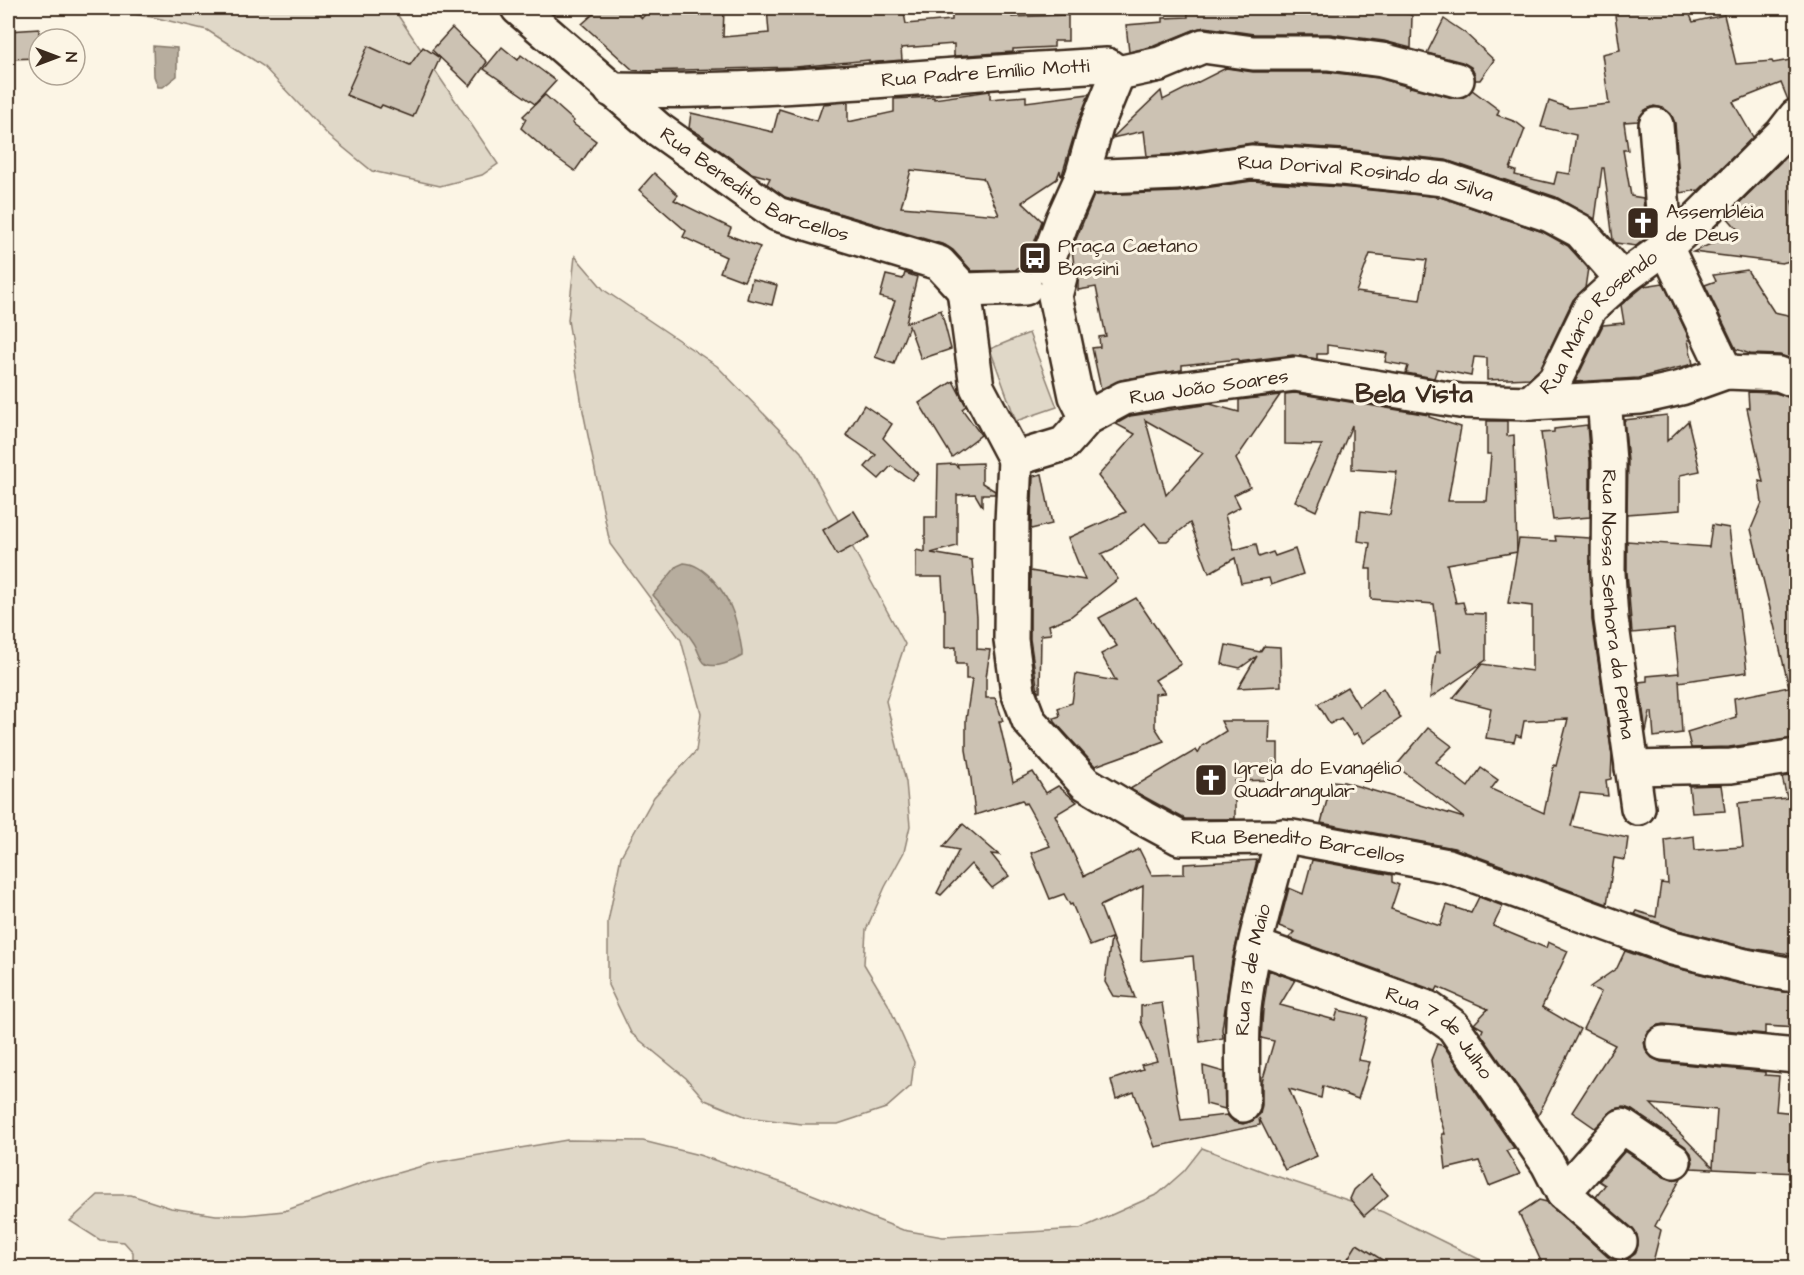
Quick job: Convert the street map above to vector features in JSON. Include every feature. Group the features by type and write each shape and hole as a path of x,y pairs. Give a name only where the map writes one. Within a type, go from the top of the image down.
{"street":[{"name":"Rua Benedito Barcellos","path":"518,8 658,129 777,214 939,263 964,290"},
{"name":"Rua Padre Emílio Motti","path":"611,90 657,91 893,81 1006,70 1107,65 1118,73 1160,64 1203,46 1253,53 1328,53 1382,60 1457,80"},
{"path":"1051,288 964,290 977,387 1015,459 1065,444 1081,407 1051,288 1062,219 1082,177 1096,126 1118,73"},
{"name":"Rua Mário Rosendo","path":"1530,403 1555,380 1590,308 1622,279 1666,247 1697,219 1797,116"},
{"path":"1656,125 1666,247 1726,372"},
{"name":"Rua Dorival Rosindo da Silva","path":"1082,177 1177,173 1251,162 1342,168 1444,179 1550,215 1580,231 1622,279"},
{"name":"Rua João Soares","path":"1081,407 1163,391 1295,374 1460,400 1530,403 1641,397 1726,372 1779,374 1797,381"},
{"name":"Rua Nossa Senhora da Penha","path":"1604,399 1609,461 1608,573 1611,620 1638,808"},
{"name":"Rua Benedito Barcellos","path":"1015,459 1011,640 1018,692 1029,721 1085,783 1180,838 1283,836 1448,866 1672,948 1745,966 1797,974"},
{"path":"1632,768 1731,766 1797,756"},
{"name":"Rua 13 de Maio","path":"1243,1105 1244,1015 1256,946 1283,836"},
{"name":"Rua 7 de Julho","path":"1256,946 1428,1008 1454,1026 1548,1164 1563,1193 1620,1242"},
{"path":"1664,1042 1797,1056"},
{"path":"1563,1193 1622,1126 1674,1161"}],"shaded area":[{"path":"98,8 393,8 498,164 482,175 440,186 372,171 328,135 263,66 207,30 157,18"},
{"path":"153,46 177,48 177,76 163,87 158,87 154,76"},
{"path":"575,256 604,290 717,366 801,452 905,644 886,701 906,782 910,826 904,852 866,930 864,964 888,1004 914,1062 911,1086 886,1108 838,1124 802,1124 747,1117 705,1100 686,1078 631,1033 608,985 608,922 621,856 654,797 696,751 701,713 681,640 610,544 583,411 568,320"},
{"path":"1029,333 1057,407 1016,421 990,349"},
{"path":"684,563 699,568 707,574 724,595 736,620 742,656 719,665 706,664 690,636 653,595 677,566"},
{"path":"567,1140 643,1141 699,1155 786,1184 903,1230 943,1237 1080,1229 1158,1194 1184,1171 1202,1148 1267,1173 1383,1212 1495,1267 133,1268 133,1252 124,1242 100,1240 70,1221 98,1195 131,1195 171,1208 216,1215 284,1211 369,1181 433,1163"}],"building":[{"path":"600,8 631,8 642,18 651,8 682,14 724,9 723,37 769,33 767,8 903,8 906,24 952,20 952,8 1012,8 1012,17 1068,15 1068,41 1054,41 1054,47 954,56 954,44 901,48 902,60 869,63 869,60 796,67 642,71 633,70 582,24"},
{"path":"1187,8 1305,8 1309,10 1309,14 1361,8 1409,14 1412,16 1411,48 1384,41 1330,34 1254,34 1205,27 1154,46 1129,52 1126,25 1163,22 1163,18 1188,17"},
{"path":"1614,8 1687,8 1693,22 1724,15 1736,64 1772,61 1773,63 1797,59 1797,98 1788,100 1781,83 1733,102 1753,137 1699,190 1680,193 1675,123 1671,114 1663,108 1654,106 1645,110 1638,121 1624,122 1628,150 1623,150 1631,196 1643,198 1646,238 1636,246 1616,243 1613,240 1604,168 1602,168 1595,219 1556,197 1446,160 1344,149 1252,143 1147,156 1144,131 1112,138 1161,91 1163,100 1226,68 1253,72 1327,72 1378,78 1409,87 1409,89 1410,87 1453,98 1462,98 1472,90 1499,110 1497,115 1516,122 1525,129 1510,169 1516,171 1515,175 1554,184 1557,172 1570,174 1576,135 1541,127 1549,101 1569,108 1609,104 1602,54 1620,50"},
{"path":"1444,19 1465,33 1494,60 1480,80 1475,80 1471,67 1462,62 1427,53"},
{"path":"452,28 487,62 470,86 432,50"},
{"path":"27,30 27,58 8,59 8,31"},
{"path":"368,46 410,65 423,47 440,58 413,117 346,95"},
{"path":"502,47 518,60 521,55 556,81 535,104 484,69"},
{"path":"990,91 990,99 1026,96 1026,102 1089,94 1062,175 1060,170 1057,179 1022,202 1042,221 1033,246 1015,270 972,271 953,250 945,245 785,197 767,184 770,178 751,173 689,128 691,113 773,132 779,109 817,121 823,104 848,102 848,122 894,112 894,99 934,97 934,99","holes":["911,170 983,178 999,215 901,207"]},
{"path":"545,95 574,121 572,123 596,141 575,171 521,128 526,119 523,116"},
{"path":"1797,146 1797,198 1792,201 1797,223 1797,259 1782,263 1693,252 1739,231 1726,216"},
{"path":"654,173 678,195 674,200 731,228 728,235 760,247 744,281 720,272 726,257 683,237 686,231 639,190"},
{"path":"1252,181 1440,197 1543,232 1568,246 1588,268 1585,288 1573,300 1540,369 1530,378 1487,380 1487,358 1474,357 1471,376 1437,369 1434,378 1406,373 1408,366 1385,362 1387,353 1327,345 1327,354 1317,354 1317,359 1293,355 1238,362 1238,359 1182,365 1182,370 1121,380 1101,389 1092,348 1100,347 1099,337 1106,336 1096,287 1078,290 1078,272 1074,266 1072,249 1094,195 1178,192","holes":["1370,254 1427,260 1420,300 1356,292"]},
{"path":"1747,270 1774,312 1797,317 1797,361 1780,355 1750,354 1736,349 1705,285 1716,281 1713,275"},
{"path":"905,273 917,277 906,323 941,310 951,349 921,359 909,326 894,364 875,357 895,301 880,297 886,275 903,279"},
{"path":"752,279 777,285 772,305 747,299"},
{"path":"1663,283 1690,340 1688,340 1693,364 1638,378 1575,382 1603,325 1624,323 1621,305 1644,286"},
{"path":"953,381 966,406 962,409 981,435 952,457 919,403"},
{"path":"1748,392 1775,393 1797,399 1797,738 1729,747 1691,748 1687,732 1736,717 1734,698 1789,687 1751,529 1762,503 1759,481 1763,482 1747,408 1749,408"},
{"path":"1295,393 1429,415 1429,417 1461,427 1448,501 1487,501 1491,454 1487,454 1487,421 1507,421 1507,436 1514,435 1517,552 1447,564 1456,603 1463,602 1466,613 1486,614 1486,660 1430,698 1436,652 1440,652 1434,604 1371,599 1371,569 1366,569 1370,543 1358,541 1361,511 1390,515 1397,472 1352,469 1352,425 1316,511 1295,501 1322,445 1285,444 1285,394"},
{"path":"1280,395 1236,459 1250,487 1234,495 1240,507 1225,515 1234,550 1256,544 1259,557 1273,552 1275,556 1295,549 1303,574 1271,585 1269,578 1241,583 1235,558 1209,573 1190,523 1167,541 1160,541 1145,523 1113,549 1101,554 1118,579 1070,617 1049,625 1051,634 1041,635 1040,692 1038,692 1030,639 1030,571 1085,580 1068,538 1126,512 1098,476 1135,434 1116,424 1130,416 1210,404 1239,412 1239,400","holes":["1145,420 1203,453 1166,495"]},
{"path":"864,405 892,424 883,438 918,474 912,480 891,466 879,479 865,467 876,455 846,435"},
{"path":"1667,415 1667,441 1688,421 1700,471 1680,475 1680,510 1627,514 1628,461 1624,420"},
{"path":"1587,425 1590,517 1553,520 1541,433"},
{"path":"982,463 982,483 995,491 995,494 982,494 982,506 975,494 957,495 957,546 931,553 972,560 977,649 990,650 986,698 995,698 1003,721 999,721 1013,782 1033,772 1046,793 1058,786 1077,802 1055,815 1084,876 1139,849 1152,875 1184,874 1184,864 1257,860 1232,961 1222,1029 1223,1038 1200,1042 1193,956 1141,961 1143,886 1100,906 1135,998 1113,996 1105,982 1111,938 1090,946 1072,904 1070,905 1064,894 1050,899 1031,853 1050,846 1026,803 1024,804 1022,800 975,815 966,750 966,720 972,679 966,679 966,664 956,664 956,647 945,648 942,577 916,577 916,550 925,552 925,517 937,517 938,465 954,464 958,467 957,464"},
{"path":"1042,474 1052,524 1031,529 1033,476"},
{"path":"854,511 870,537 837,555 823,530"},
{"path":"1712,525 1729,528 1747,672 1679,682 1682,733 1654,737 1652,712 1650,712 1646,732 1639,682 1647,681 1647,676 1679,673 1674,629 1632,633 1627,541 1709,547"},
{"path":"1555,536 1590,538 1592,620 1612,756 1611,779 1606,780 1608,796 1580,793 1571,826 1628,838 1625,860 1614,858 1607,904 1454,848 1321,823 1332,781 1344,782 1464,818 1396,766 1428,728 1452,746 1436,762 1468,787 1481,768 1498,780 1491,789 1544,813 1554,765 1556,766 1568,719 1524,721 1521,737 1516,735 1514,742 1486,738 1491,708 1453,698 1482,664 1532,671 1532,606 1508,603 1519,539 1556,541"},
{"path":"1136,598 1181,664 1155,680 1165,693 1155,694 1155,727 1164,741 1095,766 1054,718 1060,716 1058,708 1072,703 1076,674 1116,681 1101,654 1117,646 1099,618"},
{"path":"1226,645 1260,652 1264,646 1280,647 1281,686 1238,688 1257,656 1240,668 1222,664"},
{"path":"1347,687 1359,707 1383,688 1401,718 1364,743 1357,733 1353,735 1341,718 1330,724 1318,704"},
{"path":"1221,721 1270,721 1269,743 1278,743 1278,769 1275,769 1275,780 1235,781 1235,819 1185,819 1130,789 1196,750 1198,753 1202,746 1226,731"},
{"path":"1797,775 1797,955 1749,948 1678,930 1634,914 1636,911 1656,917 1661,883 1668,884 1665,840 1694,836 1695,850 1743,847 1738,803 1787,798 1782,777"},
{"path":"1721,785 1725,811 1692,813 1689,786"},
{"path":"963,824 999,855 991,854 1009,876 992,888 971,864 941,895 937,893 959,850 943,847"},
{"path":"1312,860 1392,875 1392,882 1399,885 1391,909 1440,926 1447,905 1471,913 1479,897 1503,906 1493,926 1546,948 1548,942 1568,951 1542,1007 1580,1029 1538,1116 1481,1034 1483,1029 1474,1024 1488,1009 1438,987 1436,991 1289,938 1295,932 1279,926 1289,888 1303,894"},
{"path":"1625,951 1668,966 1741,984 1797,993 1797,1028 1765,1026 1765,1034 1664,1024 1648,1032 1644,1042 1646,1051 1652,1058 1661,1062 1765,1072 1765,1075 1779,1076 1776,1111 1796,1113 1797,1173 1691,1168 1693,1162 1691,1153 1685,1146 1632,1110 1624,1107 1615,1109 1595,1128 1572,1112 1615,1045 1583,1029 1601,992 1590,987 1617,968","holes":["1651,1104 1717,1110 1713,1167"]},
{"path":"1269,970 1295,980 1280,1005 1335,1020 1338,1010 1368,1017 1358,1060 1370,1062 1358,1099 1323,1086 1321,1098 1289,1089 1317,1156 1285,1170 1259,1118 1260,1125 1155,1147 1134,1092 1116,1099 1111,1080 1143,1069 1141,1065 1157,1061 1141,1022 1141,1006 1162,1003 1181,1120 1227,1115 1234,1122 1243,1124 1252,1121 1260,1114 1262,1082 1274,1041 1261,1038"},
{"path":"1437,1044 1444,1046 1514,1148 1506,1151 1520,1174 1489,1186 1479,1161 1446,1169 1442,1134 1445,1134 1439,1114 1431,1060"},
{"path":"1203,1066 1224,1072 1225,1109 1206,1104"},
{"path":"1625,1151 1664,1177 1672,1180 1681,1178 1655,1226 1661,1230 1649,1268 1544,1268 1519,1213 1539,1200 1547,1202 1608,1257 1626,1260 1635,1254 1638,1245 1637,1235 1596,1197 1605,1185 1599,1181"},
{"path":"1370,1175 1388,1195 1364,1216 1350,1199 1354,1190"},
{"path":"1357,1244 1395,1268 1342,1268"}],"place":[{"name":"Assembléia de Deus","path":"1643,223"},
{"name":"Praça Caetano Bassini","path":"1035,258"},
{"name":"Igreja do Evangélio Quadrangular","path":"1211,780"}],"district":[{"name":"Bela Vista","path":"1414,394"}]}
